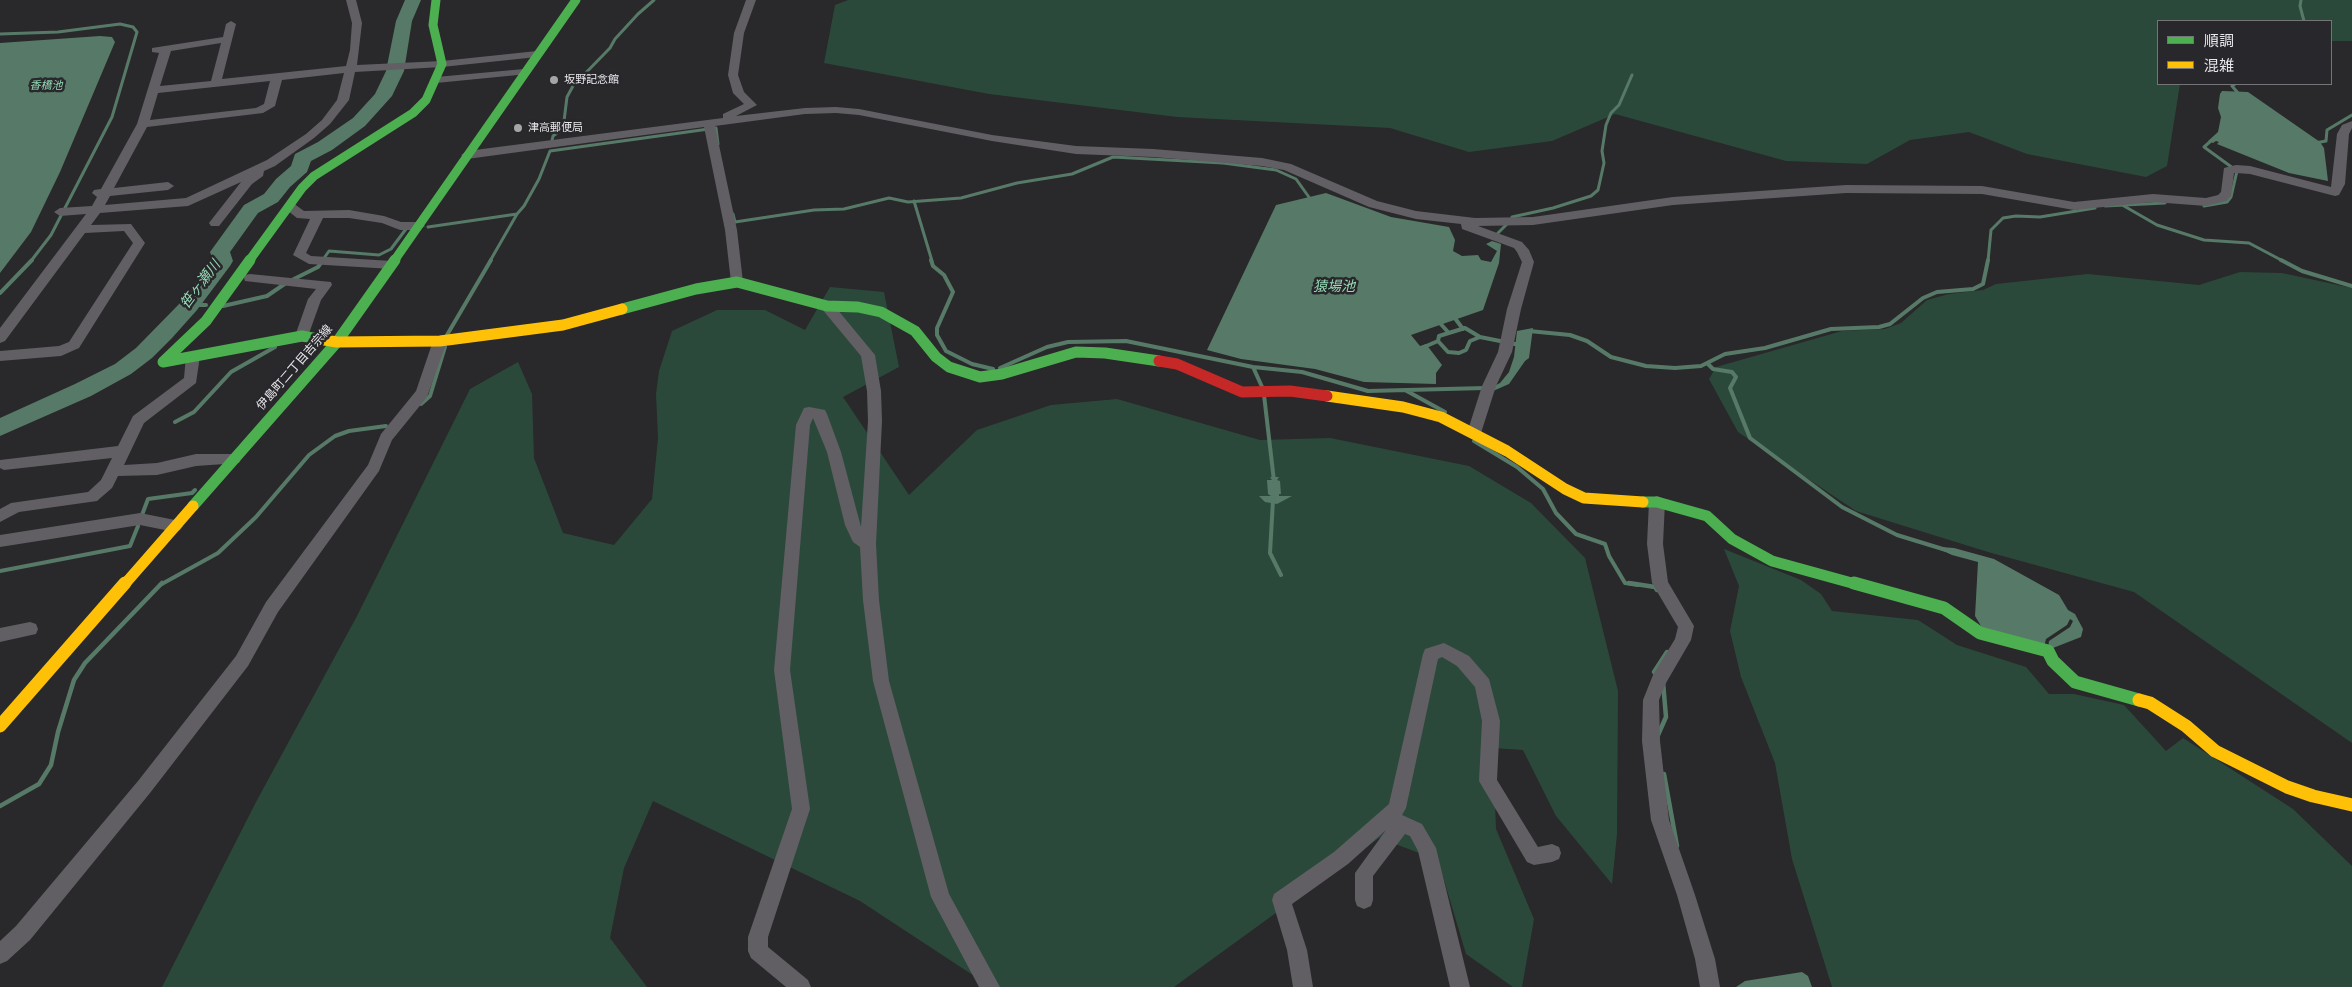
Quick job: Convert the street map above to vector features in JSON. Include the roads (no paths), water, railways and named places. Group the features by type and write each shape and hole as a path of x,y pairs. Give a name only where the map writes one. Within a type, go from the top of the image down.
{"street":[{"path":"215,223 248,181 326,122 343,100 354,68 357,23 351,0"},
{"path":"436,0 433,25 442,64 426,100 413,114 314,176 206,320 163,362 302,336 337,342 440,341 563,325 696,289 737,282 827,306 858,307 881,312 915,331 936,357 949,367 980,377 1002,374 1076,352 1105,353 1177,364 1242,392 1290,391 1403,407 1441,417 1467,430 1507,451 1553,482 1584,498 1605,501 1656,502 1707,516 1732,539 1772,561 1944,608 1980,633 2048,651 2053,662 2075,682 2085,686 2110,690 2150,703 2186,726 2214,751 2288,787 2313,796 2352,805"},
{"name":"伊島町二丁目吉宗線","path":"4,717 337,342 576,0"},
{"path":"723,122 726,117 751,105 739,93 732,76 739,33 751,0"},
{"path":"216,83 231,24"},
{"path":"0,338 97,208 101,193 143,124 154,90 160,49 227,40"},
{"path":"154,90 354,68 442,64 537,54"},
{"path":"320,85 326,71"},
{"path":"436,80 524,72"},
{"path":"143,124 259,112 268,106 277,76"},
{"path":"467,155 710,127 723,122 813,111 847,111 992,138 1076,150 1153,153 1262,162 1287,168 1357,198 1391,210 1416,216 1456,220 1532,221 1673,201 1846,189 1982,190 2074,206 2153,198 2206,202 2216,201 2226,193 2228,171 2233,170 2250,170 2335,192 2339,184 2343,134 2346,127 2352,124"},
{"path":"710,127 731,230 737,282"},
{"path":"62,212 188,202 271,162"},
{"path":"101,193 168,186"},
{"path":"289,207 293,207 301,215 364,216 400,226 419,226"},
{"path":"318,214 299,255 309,260 392,264"},
{"path":"1456,220 1518,245 1527,257 1527,268 1514,309 1508,342 1488,390 1467,430"},
{"path":"0,356 61,350 74,345 139,243 127,227 81,229"},
{"path":"250,278 326,285 315,299 302,336"},
{"path":"827,306 868,355 874,391 875,421 868,544 871,600 881,681 940,897 990,987"},
{"path":"0,954 23,933 138,794 236,668 272,607 374,467 386,438 422,393 440,341"},
{"path":"0,516 16,507 92,497 107,484 138,420 191,380 193,356"},
{"path":"801,987 758,950 758,937 801,809 782,670 803,425 808,412 820,414 834,452 853,525 858,538 868,544"},
{"path":"4,464 123,451"},
{"path":"113,472 157,469 196,460 234,459"},
{"path":"1656,502 1658,509 1654,544 1660,583 1686,626 1684,640 1660,678 1651,700 1651,741 1660,820 1686,895 1705,960 1710,987"},
{"path":"0,541 140,519 175,526"},
{"path":"0,635 30,629"},
{"path":"1303,987 1297,950 1281,900 1341,858 1398,808 1431,654 1444,650 1463,661 1483,684 1491,721 1488,781 1534,856 1552,853"},
{"path":"1364,900 1364,873 1402,823 1416,830 1427,848 1460,987"}],"water":[{"name":"香橋池","path":"100,36 112,37 115,42 60,172 31,232 0,273 0,43"},
{"path":"2222,91 2248,92 2320,142 2324,148 2328,181 2289,173 2217,144 2219,142 2213,143 2208,141 2218,132 2221,117 2218,108"},
{"name":"猿場池","path":"1326,193 1391,217 1449,227 1455,240 1453,251 1462,256 1478,255 1481,260 1491,262 1497,251 1486,244 1492,241 1501,244 1499,263 1483,310 1411,335 1420,346 1426,344 1442,365 1436,373 1436,384 1364,382 1315,369 1241,359 1207,350 1276,205"},
{"path":"1533,328 1529,358 1509,384 1493,391 1494,386 1500,383 1509,372 1514,357 1517,331"},
{"path":"1270,477 1279,477 1277,480 1280,481 1281,494 1279,496 1292,496 1277,504 1265,502 1259,496 1271,496 1268,494 1267,480 1272,480"},
{"path":"1941,547 1954,548 1994,559 2059,595 2068,610 2075,614 2083,629 2081,637 2053,648 2048,648 2049,641 2070,627 2073,621 2070,619 2067,625 2046,639 2044,647 1984,631 1975,616 1978,562 1952,555 1941,550"},
{"path":"1802,972 1808,976 1812,987 1736,987 1745,981"}],"waterway":[{"name":"笹ヶ瀬川","path":"0,428 53,402 83,390 123,369 144,353 164,333 190,305 223,261 220,252 251,209 271,198 283,183 300,168 302,158 325,146 359,122 383,96 395,71 404,21 413,0"},
{"path":"551,145 553,136 563,129 567,97 573,86 610,48 615,39 638,14 654,0"},
{"path":"2301,0 2300,6 2304,20"},
{"path":"0,34 58,32 120,24 133,27 137,32 112,117 51,235 31,261"},
{"path":"1512,217 1553,208 1591,196 1598,190 1604,163 1602,151 1606,125 1611,113 1619,105 1632,75"},
{"path":"2234,85 2232,86 2238,93"},
{"path":"2315,143 2326,141 2327,130 2352,115"},
{"path":"517,214 524,206 539,179 550,151 716,128 718,144"},
{"path":"2204,206 2227,202 2231,197 2237,171 2204,147 2212,140"},
{"path":"914,202 961,198 1017,183 1072,174 1113,157 1223,163 1276,170 1296,179 1311,200"},
{"path":"733,214 735,222 814,210 844,209 889,198 914,202"},
{"path":"914,202 932,261"},
{"path":"2105,206 2165,203"},
{"path":"2124,206 2157,225 2204,240 2249,243 2283,261"},
{"path":"1988,261 1991,230 2003,218 2016,216 2040,217 2095,208"},
{"path":"428,227 517,214"},
{"path":"490,261 517,214"},
{"path":"1498,233 1507,224"},
{"path":"322,261 329,251 379,255 391,249 406,229"},
{"path":"0,293 32,260"},
{"path":"292,280 318,267 323,260"},
{"path":"447,335 491,260"},
{"path":"931,260 933,266 944,275 953,292 937,328 937,335 946,351 972,364 993,369"},
{"path":"1707,363 1725,354 1765,348 1831,329 1879,327 1890,324 1923,298 1937,292 1973,289 1983,284 1988,260"},
{"path":"2281,260 2302,271 2352,286"},
{"path":"223,306 267,296 286,283"},
{"path":"190,305 206,305"},
{"path":"1454,317 1463,329"},
{"path":"1438,321 1448,332"},
{"path":"1463,329 1465,328 1480,337"},
{"path":"1438,341 1439,336 1463,329"},
{"path":"1529,331 1570,335 1587,341 1611,357 1646,366 1675,368 1701,366 1707,363"},
{"path":"1438,341 1448,352 1459,353 1466,350 1470,341 1480,337"},
{"path":"1480,337 1520,345"},
{"path":"1000,368 1047,347 1068,342 1126,341 1253,367"},
{"path":"1424,347 1438,341"},
{"path":"175,422 194,412 231,372 275,347"},
{"path":"421,404 430,396 445,347"},
{"path":"1707,363 1713,369 1732,372 1736,377 1730,388 1750,438 1842,507 1897,535 1946,550"},
{"path":"1253,367 1302,372 1368,391 1405,390"},
{"path":"1253,367 1263,389"},
{"path":"1405,390 1485,388"},
{"path":"1405,390 1445,412"},
{"path":"1264,395 1274,481"},
{"path":"160,585 218,553 256,517 309,455 335,436 349,431 386,426"},
{"path":"1474,441 1517,467 1543,489 1556,513 1576,534 1605,544 1609,556 1625,583 1638,585"},
{"path":"142,515 148,499 192,493 195,490"},
{"path":"1273,500 1270,553 1281,575"},
{"path":"0,571 130,546 138,526"},
{"path":"1629,583 1655,587 1657,590"},
{"path":"0,806 39,784 51,765 58,732 74,680 85,663 160,585"},
{"path":"1657,675 1654,672 1667,652"},
{"path":"1658,735 1666,717 1663,682"},
{"path":"1664,774 1677,846"}],"place":[{"name":"坂野記念館","path":"554,80"},
{"name":"津高郵便局","path":"518,128"}]}
